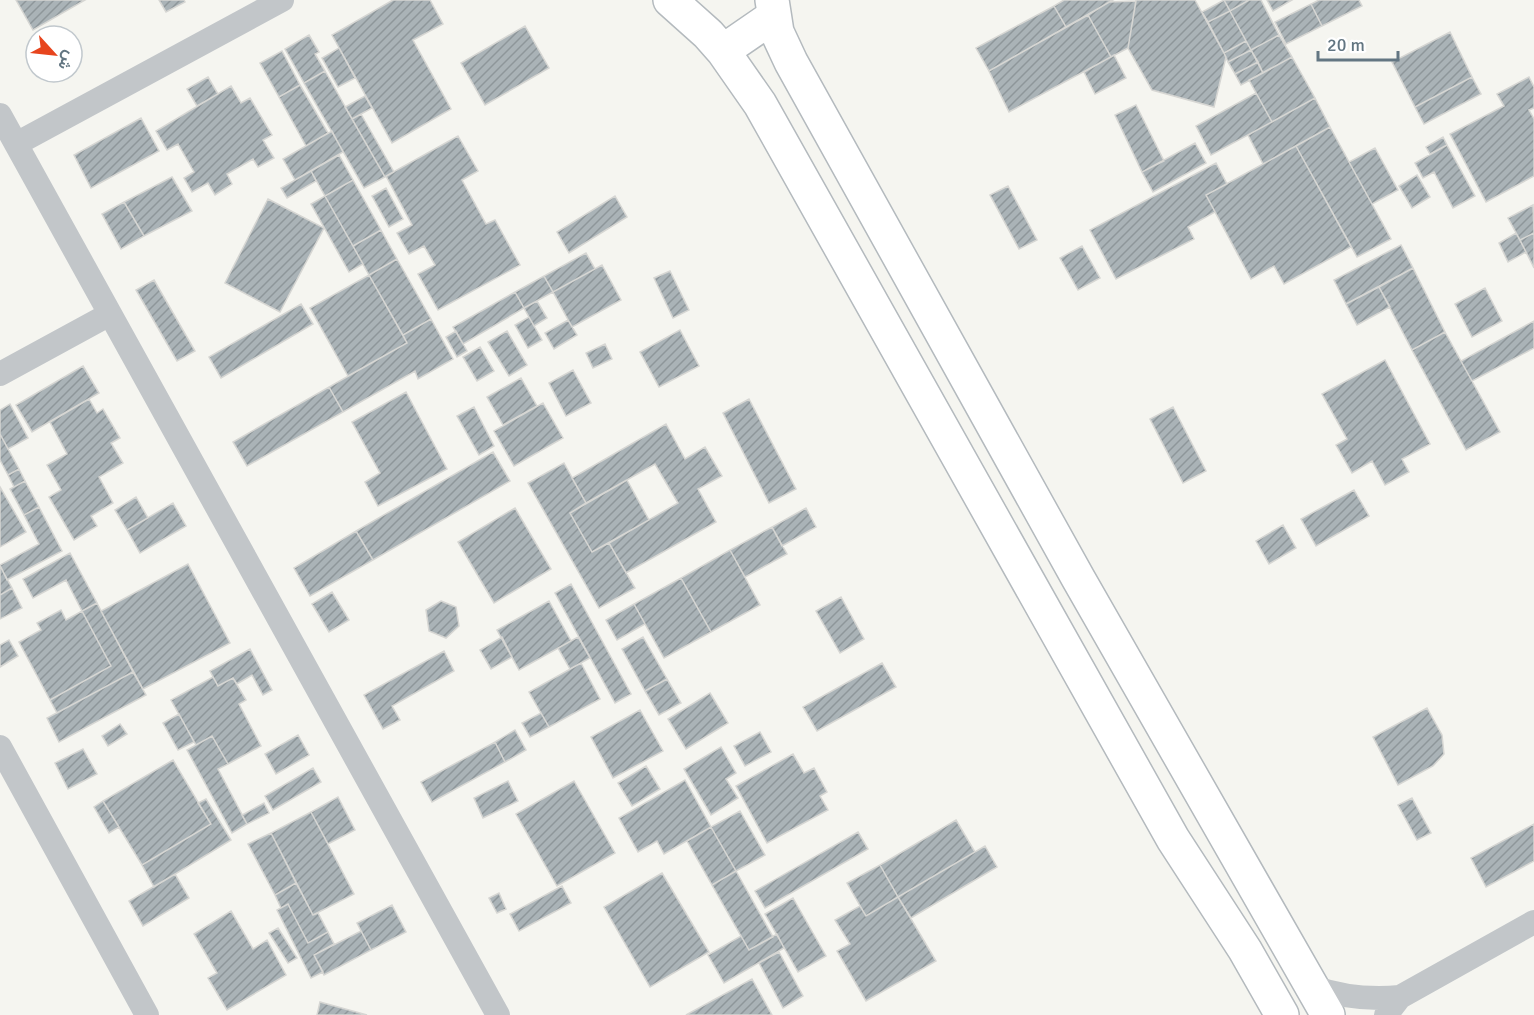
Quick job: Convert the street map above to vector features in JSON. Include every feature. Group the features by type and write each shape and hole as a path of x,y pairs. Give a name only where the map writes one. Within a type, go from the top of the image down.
{"main road":[{"path":"670,0 708,34 723,51 759,104 1173,839 1245,950 1277,1012"},
{"path":"723,51 773,8"},
{"path":"773,8 777,32 791,62 1078,578 1321,1001"}],"street":[{"path":"16,144 282,0"},
{"path":"0,115 498,1015"},
{"path":"0,374 110,314"},
{"path":"0,747 147,1015"},
{"path":"1321,1001 1347,997 1393,1006 1534,922"}],"building":[{"path":"16,0 85,0 43,24 30,24"},
{"path":"159,0 184,0 185,2 166,12"},
{"path":"393,0 430,0 443,24 413,40 451,109 392,143 332,35"},
{"path":"1064,0 1113,0 1066,27 1054,6"},
{"path":"1136,0 1195,0 1226,57 1214,107 1152,90 1128,48"},
{"path":"1224,0 1230,11 1208,22 1202,12"},
{"path":"1224,0 1249,0 1230,11"},
{"path":"1249,0 1261,0 1279,35 1251,50 1230,11"},
{"path":"1267,0 1292,0 1273,11"},
{"path":"1319,0 1359,0 1362,6 1322,26 1311,4"},
{"path":"1136,1 1128,48 1111,57 1088,15 1109,2"},
{"path":"1311,4 1322,26 1286,44 1275,22"},
{"path":"1054,6 1066,27 989,71 976,48"},
{"path":"1230,11 1246,41 1224,53 1208,22"},
{"path":"1088,15 1111,57 1009,112 989,71"},
{"path":"525,26 549,68 485,105 461,63"},
{"path":"1450,32 1472,77 1415,107 1392,62"},
{"path":"309,35 319,52 315,54 325,71 304,83 285,49"},
{"path":"1279,35 1292,57 1263,73 1251,50"},
{"path":"1246,41 1251,50 1228,62 1224,53"},
{"path":"339,48 355,78 338,87 322,58"},
{"path":"1251,50 1258,62 1235,74 1228,62"},
{"path":"282,51 300,85 279,97 260,63"},
{"path":"1114,55 1126,78 1095,94 1084,72"},
{"path":"1292,57 1315,98 1272,122 1249,80"},
{"path":"1258,62 1263,73 1241,85 1235,74"},
{"path":"325,71 385,177 364,188 304,83"},
{"path":"208,77 218,94 197,106 187,89"},
{"path":"1472,77 1481,94 1424,124 1415,107"},
{"path":"1529,77 1534,87 1534,108 1529,110 1534,119 1534,176 1486,202 1450,134 1504,106 1497,94"},
{"path":"300,85 328,133 306,146 279,97"},
{"path":"231,86 241,103 250,98 272,135 263,140 274,158 258,167 253,159 227,174 232,184 215,195 208,183 192,192 184,178 194,172 178,144 167,150 156,131"},
{"path":"1256,93 1272,122 1211,155 1196,126"},
{"path":"365,96 372,108 352,119 345,107"},
{"path":"1315,98 1330,127 1263,164 1248,135"},
{"path":"1136,105 1164,161 1142,172 1115,115"},
{"path":"361,114 394,172 385,177 352,119"},
{"path":"141,118 159,151 91,188 74,155"},
{"path":"1330,127 1391,239 1357,257 1296,146"},
{"path":"332,131 343,152 295,180 283,159"},
{"path":"458,136 478,171 462,180 486,224 495,220 520,265 438,310 418,274 435,265 424,246 409,254 397,233 412,225 386,176"},
{"path":"1443,137 1447,145 1430,154 1426,147"},
{"path":"1195,143 1206,163 1153,192 1142,172"},
{"path":"1447,145 1475,196 1453,208 1434,172 1423,178 1415,163"},
{"path":"1296,146 1351,247 1284,284 1274,266 1251,279 1206,195"},
{"path":"1375,148 1398,190 1372,204 1349,162"},
{"path":"339,155 353,180 325,196 311,171"},
{"path":"1216,163 1227,184 1206,195 1215,212 1188,227 1194,239 1116,279 1090,230"},
{"path":"311,171 316,181 287,198 281,188"},
{"path":"1417,175 1430,197 1412,208 1399,186"},
{"path":"172,177 192,211 144,236 124,202"},
{"path":"353,180 381,230 353,246 325,196"},
{"path":"1008,186 1037,240 1019,249 990,195"},
{"path":"386,188 403,219 389,227 372,196"},
{"path":"325,196 363,264 349,272 311,204"},
{"path":"615,196 627,217 569,253 557,232"},
{"path":"268,199 324,228 280,312 225,283"},
{"path":"124,202 144,236 121,249 102,214"},
{"path":"1533,205 1534,233 1520,240 1508,218"},
{"path":"381,230 397,259 369,275 353,246"},
{"path":"1516,233 1526,252 1508,262 1499,243"},
{"path":"1534,233 1534,268 1520,240"},
{"path":"1401,245 1413,268 1346,304 1334,280"},
{"path":"1082,246 1100,278 1078,290 1060,258"},
{"path":"586,253 595,269 553,292 544,276"},
{"path":"397,259 431,319 403,335 369,275"},
{"path":"602,265 621,300 572,327 553,292"},
{"path":"1413,268 1445,332 1412,350 1379,287"},
{"path":"670,271 689,310 673,318 654,278"},
{"path":"369,275 407,343 348,376 310,308"},
{"path":"544,276 553,292 524,308 515,292"},
{"path":"154,280 195,351 177,361 136,290"},
{"path":"1379,287 1390,307 1357,325 1346,304"},
{"path":"1485,288 1502,321 1472,337 1455,304"},
{"path":"515,292 524,308 463,344 453,327"},
{"path":"537,301 547,318 534,326 524,308"},
{"path":"301,304 313,324 221,378 209,357"},
{"path":"529,317 542,340 528,348 515,325"},
{"path":"431,319 453,359 418,379 415,371 343,412 329,387 407,343 403,335"},
{"path":"568,320 577,335 554,349 545,333"},
{"path":"1534,321 1534,348 1472,381 1461,361"},
{"path":"680,330 699,366 659,387 640,352"},
{"path":"456,331 467,351 457,357 446,337"},
{"path":"507,331 527,365 509,376 488,342"},
{"path":"1445,332 1500,432 1466,450 1412,350"},
{"path":"605,344 612,359 593,368 586,353"},
{"path":"480,347 494,371 477,381 463,357"},
{"path":"1385,360 1430,444 1402,459 1409,472 1385,485 1372,461 1352,473 1336,445 1347,439 1322,394"},
{"path":"83,366 99,393 32,432 16,405"},
{"path":"573,370 591,403 566,416 549,383"},
{"path":"521,378 537,406 503,425 487,397"},
{"path":"329,387 343,412 247,466 233,442"},
{"path":"406,392 447,469 378,506 365,482 380,473 352,422"},
{"path":"89,399 97,413 103,409 120,438 111,443 123,463 99,477 113,503 91,516 97,526 74,540 49,497 61,490 47,465 67,454 50,422"},
{"path":"749,399 796,489 769,503 723,413"},
{"path":"543,403 563,438 514,466 494,431"},
{"path":"10,404 28,438 8,449 0,434 0,410"},
{"path":"474,407 494,446 479,455 457,416"},
{"path":"1173,407 1206,471 1183,483 1150,419"},
{"path":"666,424 685,459 705,447 722,476 698,489 716,522 626,573 609,543 678,503 655,464 586,503 572,478"},
{"path":"0,434 19,469 8,475 0,460"},
{"path":"493,452 510,481 373,560 356,531"},
{"path":"564,463 586,503 570,513 592,552 609,543 635,588 599,608 528,483"},
{"path":"19,469 25,481 14,487 8,475"},
{"path":"627,480 649,520 592,552 570,513"},
{"path":"25,481 39,507 24,515 10,489"},
{"path":"0,487 26,532 0,547"},
{"path":"1354,490 1369,516 1316,546 1301,519"},
{"path":"136,497 148,518 127,530 115,510"},
{"path":"173,503 186,526 140,553 127,530"},
{"path":"39,507 62,551 7,580 0,565 39,544 24,515"},
{"path":"515,508 551,569 494,603 458,542"},
{"path":"806,508 816,527 782,546 772,527"},
{"path":"1283,525 1296,548 1269,564 1256,541"},
{"path":"772,527 787,554 745,577 730,550"},
{"path":"356,531 373,560 310,596 294,568"},
{"path":"730,550 760,605 711,632 681,578"},
{"path":"70,553 97,603 82,611 66,580 33,598 23,579"},
{"path":"188,564 230,643 143,689 101,611"},
{"path":"0,566 12,588 0,595"},
{"path":"681,578 711,632 664,658 634,604"},
{"path":"571,584 631,694 615,703 555,593"},
{"path":"12,588 22,608 0,619 0,595"},
{"path":"332,592 349,620 329,632 312,604"},
{"path":"841,597 864,639 840,653 816,611"},
{"path":"441,601 456,607 459,626 446,638 429,631 426,610"},
{"path":"549,601 571,641 519,670 497,630"},
{"path":"97,603 133,672 57,713 50,700 111,666 82,611"},
{"path":"634,604 645,624 617,640 606,620"},
{"path":"61,610 66,620 82,611 111,666 50,700 19,642 41,630 37,623"},
{"path":"502,637 512,657 491,669 480,650"},
{"path":"578,637 590,658 570,669 558,648"},
{"path":"643,637 667,679 645,691 622,649"},
{"path":"9,640 18,656 0,667 0,645"},
{"path":"250,649 272,690 263,695 252,675 237,684 233,678 218,686 210,671"},
{"path":"444,651 454,671 392,706 400,720 383,729 364,695"},
{"path":"581,663 600,699 549,727 529,692"},
{"path":"882,663 896,687 817,731 803,707"},
{"path":"133,672 146,695 59,742 47,718"},
{"path":"213,677 218,686 233,678 246,700 239,704 261,746 228,764 212,736 196,745 171,700"},
{"path":"667,679 681,703 659,715 645,691"},
{"path":"710,693 728,723 686,749 668,719"},
{"path":"1427,708 1442,735 1444,754 1433,766 1398,785 1373,737"},
{"path":"640,710 663,751 613,778 591,737"},
{"path":"541,713 549,727 530,737 522,723"},
{"path":"179,714 194,742 178,750 163,723"},
{"path":"120,724 127,734 108,746 102,736"},
{"path":"515,730 526,750 505,762 495,742"},
{"path":"760,732 771,752 745,766 734,746"},
{"path":"298,735 309,755 276,774 265,754"},
{"path":"212,736 228,764 218,769 247,824 232,833 187,750"},
{"path":"495,742 505,762 432,802 421,782"},
{"path":"721,747 736,773 726,779 738,798 711,815 684,769"},
{"path":"83,749 97,774 68,789 55,763"},
{"path":"793,754 804,773 814,768 827,792 820,796 828,810 767,843 736,786"},
{"path":"173,760 211,824 142,865 103,801"},
{"path":"646,766 660,789 632,806 618,783"},
{"path":"313,768 321,782 273,810 265,796"},
{"path":"685,780 711,827 664,854 657,841 638,852 619,818"},
{"path":"508,781 518,801 483,818 474,798"},
{"path":"574,781 615,853 557,886 516,814"},
{"path":"338,797 355,830 328,844 311,812"},
{"path":"1412,798 1431,833 1417,840 1398,805"},
{"path":"206,799 231,840 154,887 142,865 211,824 198,803"},
{"path":"103,801 119,827 109,833 94,807"},
{"path":"264,803 269,813 247,824 242,815"},
{"path":"740,811 765,855 736,871 711,827"},
{"path":"311,812 354,894 313,915 271,833"},
{"path":"956,820 975,852 898,897 880,865"},
{"path":"1534,824 1534,861 1486,887 1471,858"},
{"path":"711,827 736,871 712,885 687,841"},
{"path":"858,832 868,849 765,908 755,891"},
{"path":"271,833 296,883 275,895 248,844"},
{"path":"985,846 997,867 911,918 898,897"},
{"path":"880,865 898,897 866,916 847,883"},
{"path":"736,871 773,937 749,950 712,885"},
{"path":"662,873 709,952 650,987 604,907"},
{"path":"175,874 189,898 143,926 129,901"},
{"path":"296,883 313,915 318,913 328,932 308,943 288,904 281,908 275,895"},
{"path":"562,886 571,903 519,931 510,914"},
{"path":"499,893 506,909 497,913 489,898"},
{"path":"898,897 936,961 866,1001 837,951 850,944 835,920 860,906 866,916"},
{"path":"793,898 826,956 798,972 765,914"},
{"path":"288,904 308,943 328,932 334,944 314,955 323,972 311,978 277,910"},
{"path":"392,905 406,932 371,950 357,923"},
{"path":"231,911 253,949 267,940 286,975 227,1010 208,978 217,973 194,934"},
{"path":"278,928 297,958 288,963 269,933"},
{"path":"361,931 371,950 324,975 314,955"},
{"path":"777,934 784,948 724,983 708,955 741,936 749,950"},
{"path":"779,952 803,996 783,1008 759,963"},
{"path":"752,979 772,1015 686,1015"},
{"path":"320,1002 367,1015 317,1015"}]}
